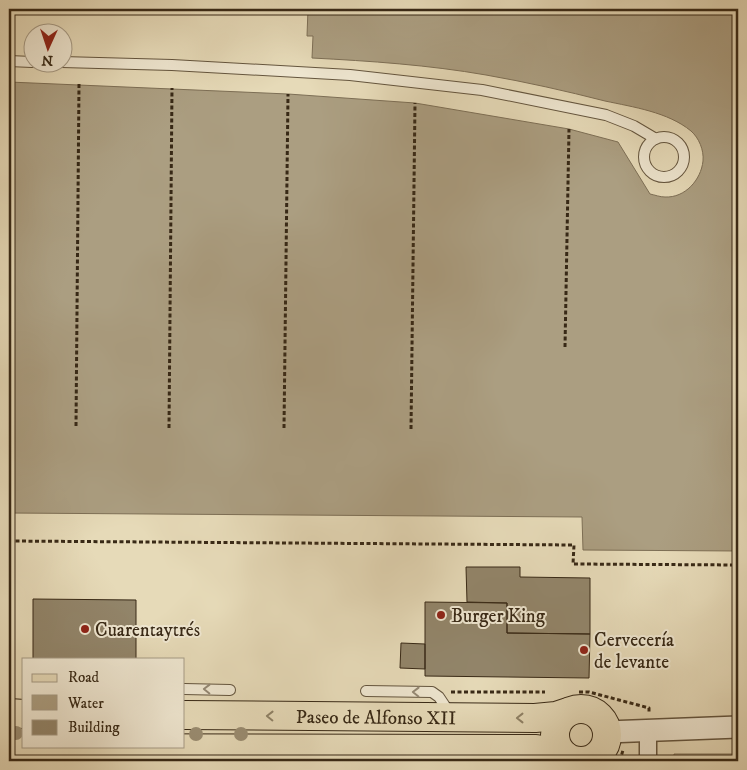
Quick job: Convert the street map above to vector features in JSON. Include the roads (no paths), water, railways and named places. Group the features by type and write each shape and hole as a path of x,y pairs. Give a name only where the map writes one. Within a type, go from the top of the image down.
{"main road":[{"name":"Paseo de Alfonso XII","path":"185,715 535,718 556,716 572,702"},
{"path":"572,702 580,709 593,711 603,720 607,732 605,745 597,756 591,759 578,761 565,756 556,744 555,730 572,702"},
{"path":"9,714 22,714"},
{"name":"Paseo de Alfonso XII","path":"9,748 536,749 565,756"}],"street":[{"path":"607,732 738,727"},
{"path":"648,730 648,761"}],"lane":[{"path":"9,61 22,62"},
{"path":"72,62 172,65 350,75 482,90 606,116 634,126 656,139"},
{"path":"185,689 230,690"},
{"path":"366,691 432,692 439,697 453,718"}],"water":[{"path":"308,9 738,9 738,551 583,550 582,517 9,513 9,82 288,94 415,103 569,129 618,142 650,194 665,197 672,197 691,187 702,168 702,149 691,131 672,119 650,111 531,84 465,72 399,64 312,58 313,36 307,36"}],"place":[{"name":"Burger King","path":"441,615"},
{"name":"Cuarentaytrés","path":"85,629"},
{"name":"Cervecería de levante","path":"584,650"}]}
